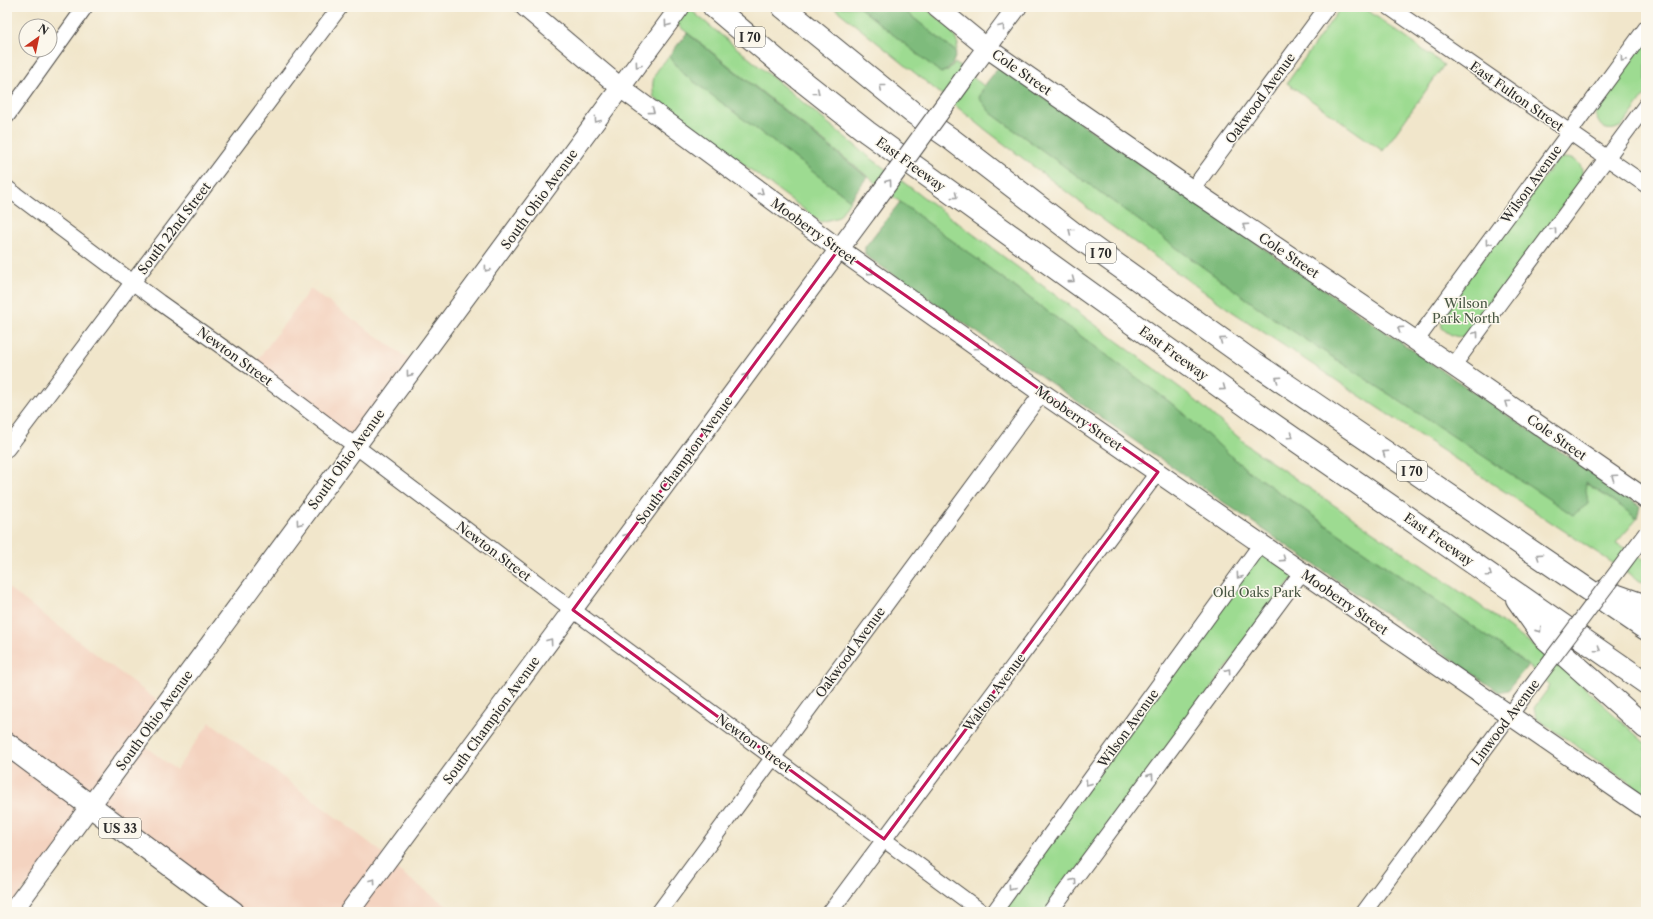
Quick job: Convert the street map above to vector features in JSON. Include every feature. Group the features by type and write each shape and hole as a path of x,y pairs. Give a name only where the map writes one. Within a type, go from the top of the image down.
{"main road":[{"name":"East Freeway","path":"714,7 786,68 866,132 1258,414 1646,683"},
{"name":"I 70","path":"783,7 912,112 951,139 1081,239 1254,362 1646,629"},
{"path":"1572,578 1646,606"},
{"path":"1508,587 1543,636 1646,728"},
{"name":"US 33","path":"7,744 233,912"}],"street":[{"path":"7,116 84,7"},
{"name":"South 22nd Street","path":"7,449 340,7"},
{"name":"Mooberry Street","path":"525,7 621,88 839,250 1042,393 1646,809"},
{"name":"South Ohio Avenue","path":"12,912 680,7"},
{"name":"Cole Street","path":"937,7 987,48 1192,190 1416,340 1646,499"},
{"name":"South Champion Avenue","path":"349,912 1017,7"},
{"name":"Oakwood Avenue","path":"1192,190 1327,7"},
{"name":"East Fulton Street","path":"1389,7 1646,185"},
{"name":"Wilson Avenue","path":"1416,340 1646,28"},
{"path":"1453,366 1646,105"},
{"name":"Newton Street","path":"7,188 252,368 573,610 982,912"},
{"name":"Oakwood Avenue","path":"659,912 1042,393"},
{"name":"Walton Avenue","path":"830,912 1158,472"},
{"name":"Linwood Avenue","path":"1364,912 1646,533"},
{"name":"Wilson Avenue","path":"994,912 1261,544"},
{"path":"1050,912 1302,572"}],"highlighted area":[{"path":"839,249 1158,472 884,839 573,610"}],"shaded area":[{"path":"310,289 416,364 355,446 251,369"},
{"path":"7,587 163,705 138,741 176,770 210,722 379,850 399,871 455,912 233,912 91,806 7,910"}],"green space":[{"path":"655,7 687,7 868,156 1187,393 1251,448 1478,604 1571,675 1646,744 1646,794 1536,718 1534,708 1550,686 1528,665 1247,470 1171,403 900,202"},
{"path":"833,7 859,7 941,73 948,70 955,63 984,86 979,98 991,113 1273,318 1572,514 1588,504 1584,482 1622,507 1637,519 1616,543 1645,560 1646,559 1646,585 1230,310 1106,222 982,127"},
{"path":"859,7 900,7 956,52 952,65 941,73"},
{"path":"900,7 924,7 951,29 958,44 956,52"},
{"path":"1341,7 1363,7 1444,65 1383,151 1287,83"},
{"path":"687,33 867,177 850,200 684,74 669,56"},
{"path":"1646,38 1646,94 1623,125 1617,128 1606,129 1599,122 1597,117 1597,105"},
{"path":"669,56 684,74 850,200 839,217 821,222 654,98 653,84 655,74"},
{"path":"999,67 1640,506 1637,519 1585,482 1588,504 1573,515 1273,318 991,113 979,98 984,86"},
{"name":"Wilson Park North","path":"1562,158 1577,161 1582,172 1581,182 1470,333 1459,337 1449,333 1442,328 1441,315 1556,161"},
{"path":"900,202 1171,403 1247,470 1528,665 1508,690 1499,692 865,255 865,247"},
{"name":"Old Oaks Park","path":"1262,550 1296,574 1046,912 996,912"}]}
